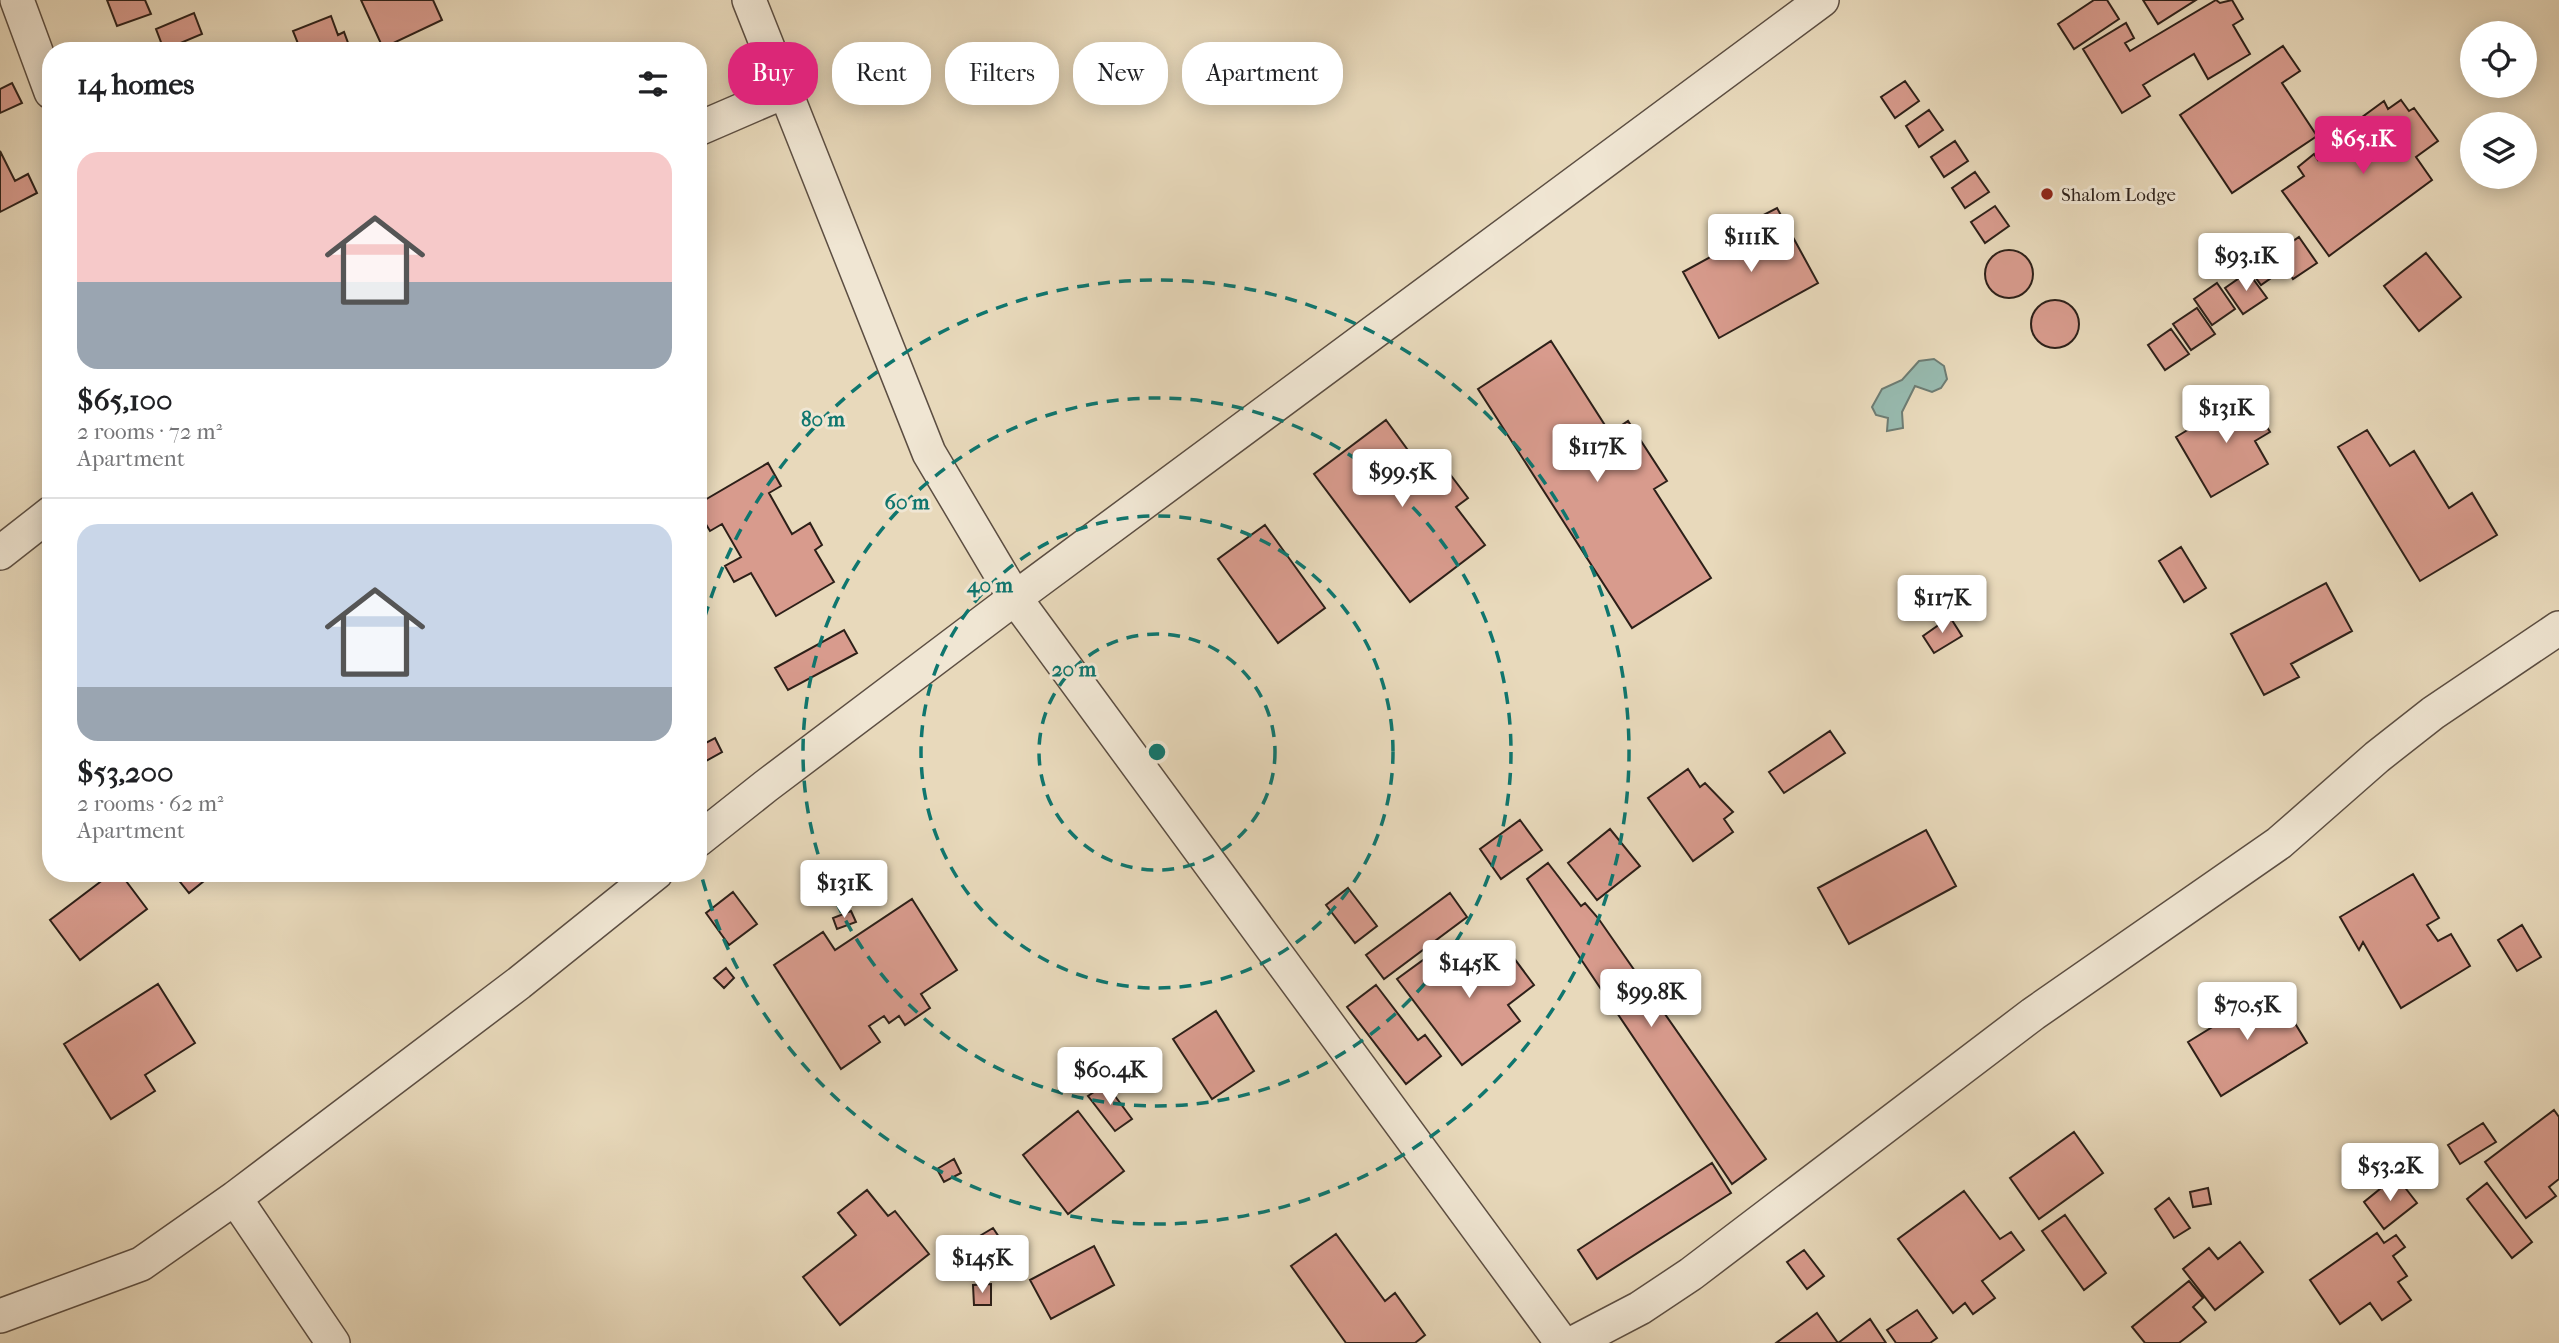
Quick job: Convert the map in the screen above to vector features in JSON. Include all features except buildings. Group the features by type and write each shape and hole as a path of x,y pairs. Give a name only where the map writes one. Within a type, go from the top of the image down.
{"street":[{"path":"16,0 42,68"},
{"path":"749,0 766,42"},
{"path":"707,833 1015,598 1822,0"},
{"path":"707,125 754,105"},
{"path":"792,105 929,453 1015,598 1562,1343"},
{"path":"0,553 42,520"},
{"path":"1573,1343 1640,1308 1691,1274 2033,1014 2279,843 2377,757 2433,713 2559,628"},
{"path":"0,1316 141,1264 235,1198 519,983 645,882"},
{"path":"235,1198 333,1343"}],"water":[{"path":"1934,359 1944,366 1947,379 1941,388 1932,392 1915,386 1902,412 1903,428 1887,431 1888,418 1876,415 1872,407 1882,389 1902,380 1919,361"}],"place":[{"name":"Shalom Lodge","path":"2047,194"}]}
